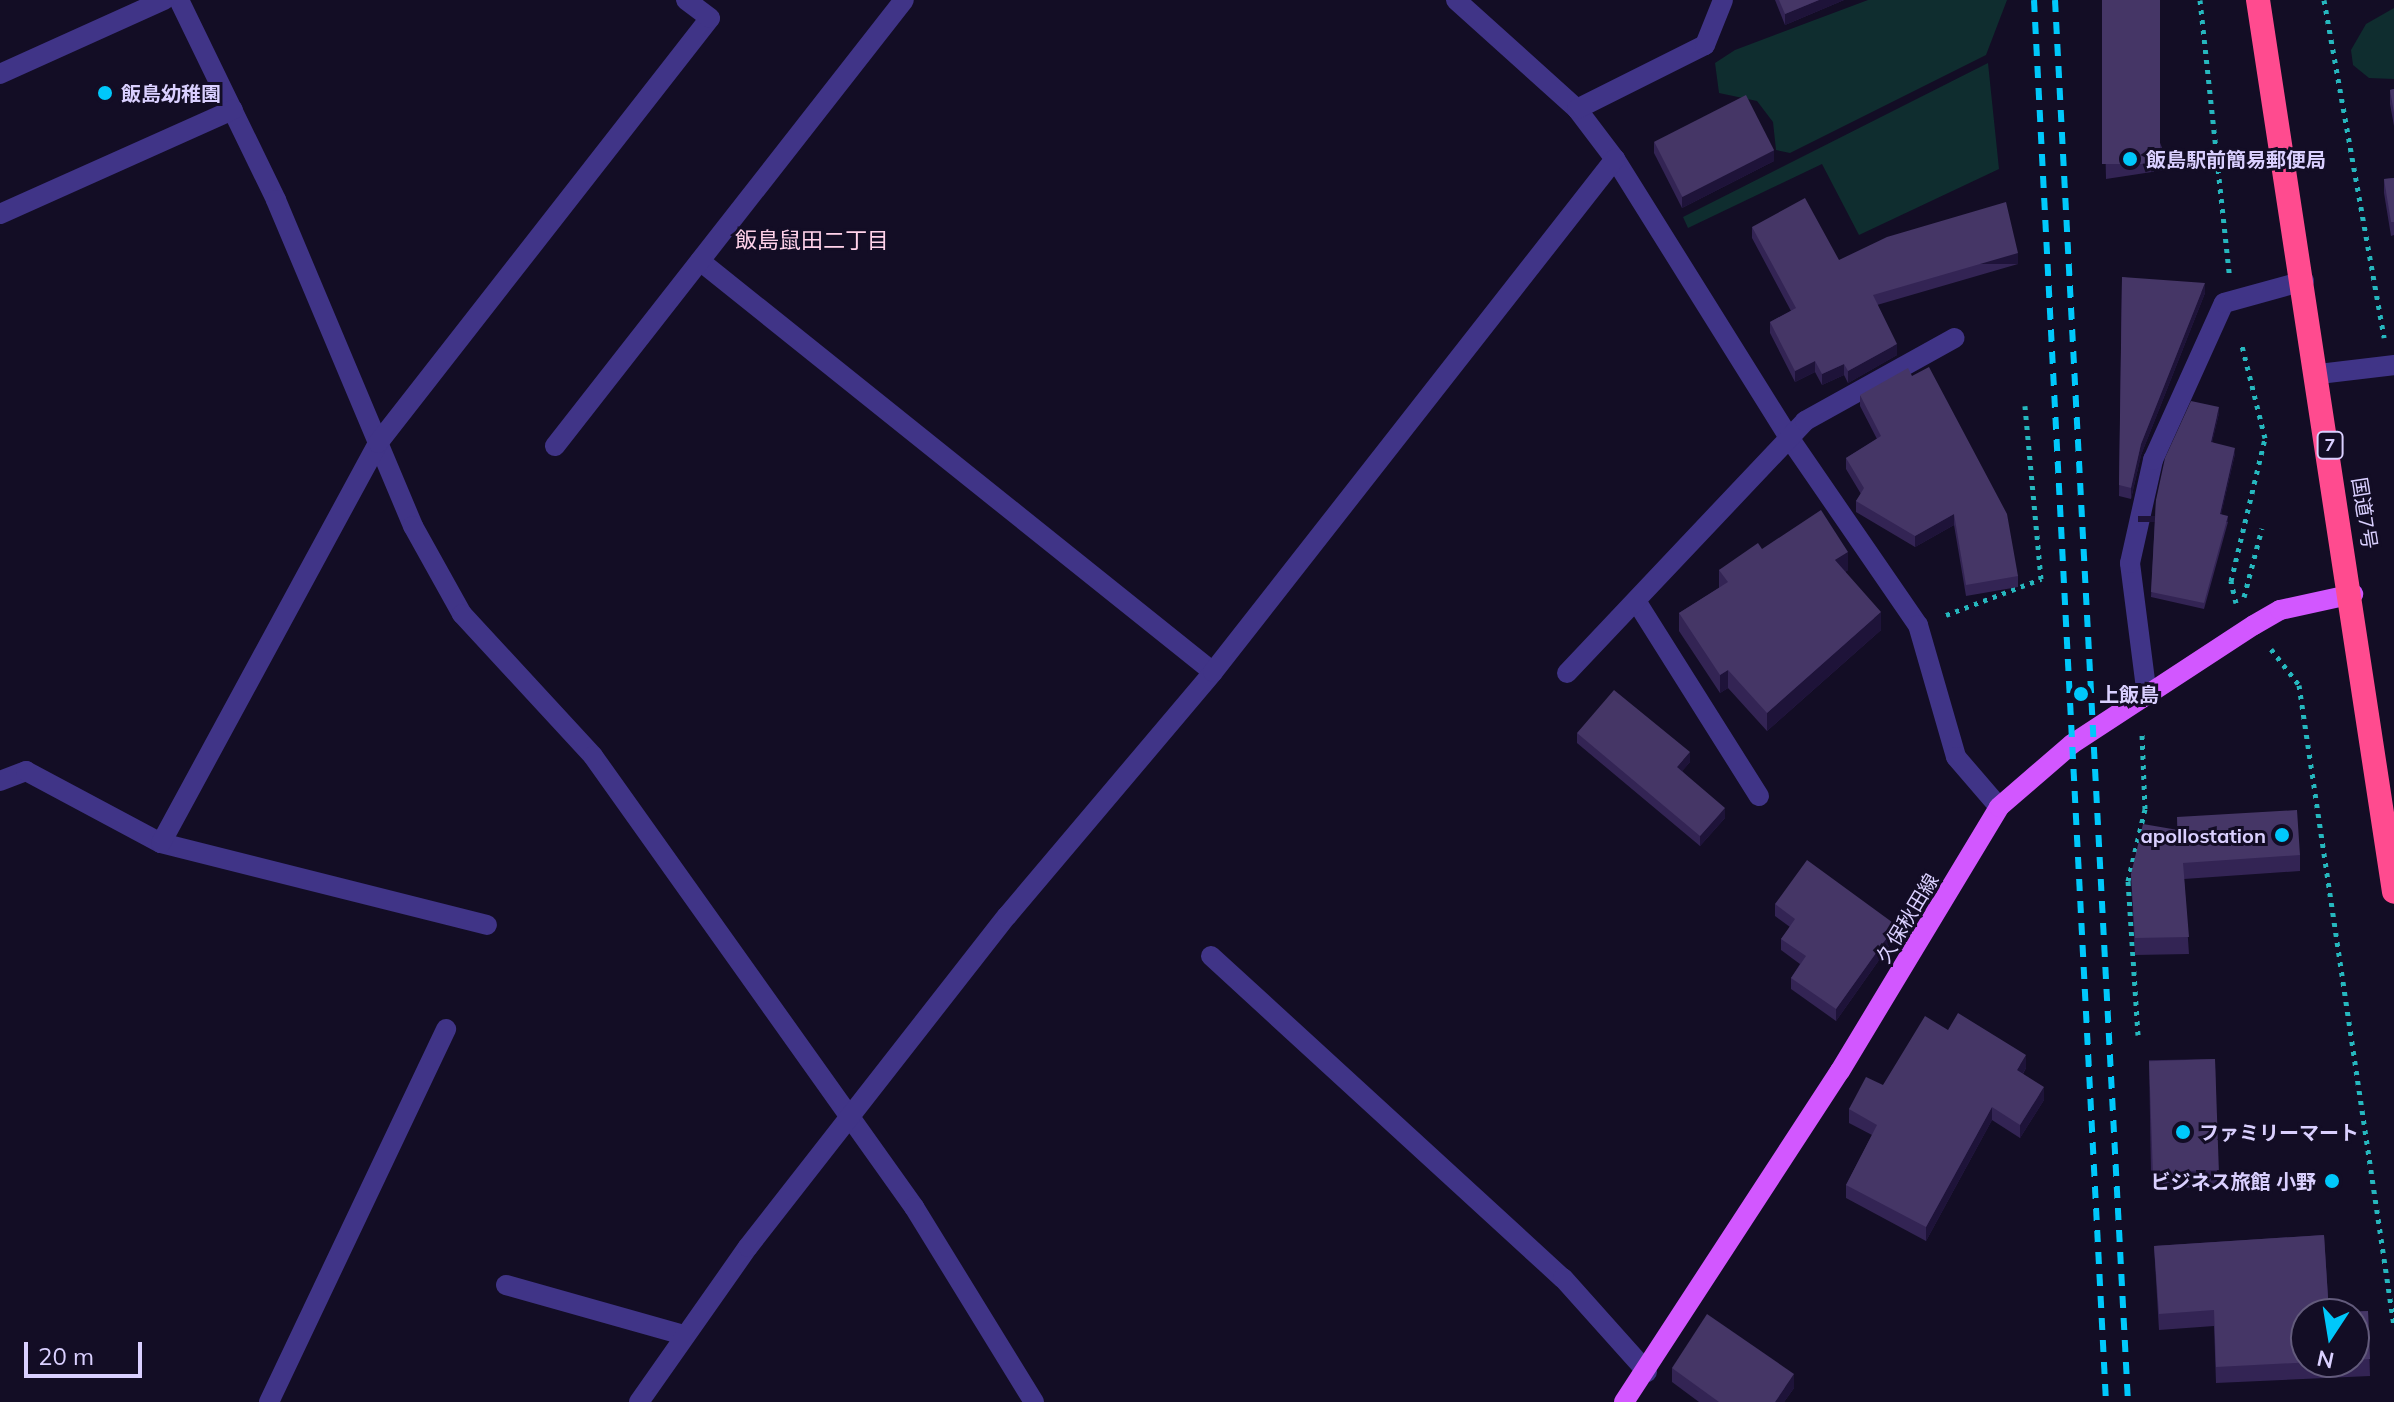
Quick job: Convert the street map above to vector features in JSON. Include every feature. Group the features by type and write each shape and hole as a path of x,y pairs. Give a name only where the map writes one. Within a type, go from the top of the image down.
{"highway":[{"name":"国道7号","path":"2258,0 2353,594 2394,892"}],"main road":[{"name":"久保秋田線","path":"1624,1402 1647,1372 1999,807 2072,744 2254,625 2280,610 2353,594"}],"street":[{"path":"0,74 164,0"},
{"path":"179,0 233,110 413,526 462,614 593,756 851,1115 1034,1402"},
{"path":"161,843 378,443 710,18 686,0"},
{"path":"555,446 904,0"},
{"path":"1456,0 1577,109 1615,159 1790,439 1918,625 1956,757 1999,807"},
{"path":"1577,109 1705,45 1723,0"},
{"path":"0,214 233,110"},
{"path":"639,1402 684,1335 851,1115 1213,672 1615,159"},
{"path":"700,261 1213,672"},
{"path":"2144,698 2130,563 2153,460 2224,303 2304,281"},
{"path":"1567,673 1638,604 1805,421 1955,338"},
{"path":"2319,374 2392,365"},
{"path":"1638,604 1759,796"},
{"path":"0,781 26,771 161,843 487,925"},
{"path":"1211,956 1563,1278 1647,1372"},
{"path":"269,1402 446,1029"},
{"path":"506,1285 684,1335"}],"path":[{"path":"2324,0 2392,365"},
{"path":"1918,625 2041,579 2025,406"},
{"path":"2244,594 2262,528"},
{"path":"2254,625 2299,685 2394,1326"},
{"path":"2138,1035 2128,881 2145,809 2144,698"}],"green space":[{"path":"1868,0 2007,0 1986,55 1790,153 1776,150 1773,122 1757,101 1719,93 1715,63 1735,50"},
{"path":"2394,8 2394,79 2369,78 2353,65 2351,50 2366,24"},
{"path":"1988,63 1999,169 1859,235 1822,164 1688,228 1683,217"}],"building":[{"path":"1779,0 1819,0 1785,14"},
{"path":"2102,0 2160,0 2160,164 2102,164"},
{"path":"2394,89 2394,113 2390,90"},
{"path":"1746,95 1774,150 1682,197 1654,142"},
{"path":"2394,178 2394,222 2391,222 2384,179"},
{"path":"1805,198 1839,260 1887,237 2006,202 2018,253 1873,295 1897,344 1848,371 1844,364 1822,374 1815,361 1795,371 1770,322 1796,308 1752,227"},
{"path":"2122,277 2205,283 2141,444 2131,488 2119,485"},
{"path":"1929,367 2007,514 2018,576 1966,585 1954,514 1915,536 1856,501 1864,488 1846,458 1881,436 1860,395 1908,368 1912,376"},
{"path":"2191,401 2219,407 2211,442 2235,448 2220,514 2228,516 2204,603 2151,592 2156,500 2165,458"},
{"path":"1821,510 1848,552 1835,560 1881,612 1767,713 1728,670 1720,675 1679,613 1728,582 1719,570 1758,543 1762,549"},
{"path":"1614,690 1690,752 1677,767 1725,808 1700,836 1577,733"},
{"path":"2297,810 2300,855 2183,863 2189,937 2135,938 2131,874 2143,824 2178,830 2177,817"},
{"path":"1807,860 1896,925 1836,1009 1791,978 1806,956 1781,939 1795,919 1775,904"},
{"path":"1958,1013 2026,1055 2017,1070 2044,1087 2020,1125 1992,1107 1926,1227 1846,1185 1877,1125 1849,1109 1866,1077 1883,1085 1925,1016 1948,1030"},
{"name":"ファミリーマート","path":"2215,1059 2219,1170 2153,1172 2149,1061"},
{"path":"2324,1235 2328,1298 2290,1298 2290,1363 2216,1367 2214,1310 2159,1314 2154,1246"},
{"path":"1707,1314 1794,1374 1775,1402 1719,1402 1672,1368"}],"railway":[{"path":"2034,0 2106,1402"},
{"path":"2055,0 2128,1402"}],"place":[{"name":"飯島幼稚園","path":"105,93"},
{"name":"飯島駅前簡易郵便局","path":"2130,159"},
{"name":"上飯島","path":"2081,694"},
{"name":"apollostation","path":"2282,835"},
{"name":"ファミリーマート","path":"2183,1132"},
{"name":"ビジネス旅館 小野","path":"2332,1181"}],"district":[{"name":"飯島鼠田二丁目","path":"812,241"}]}
